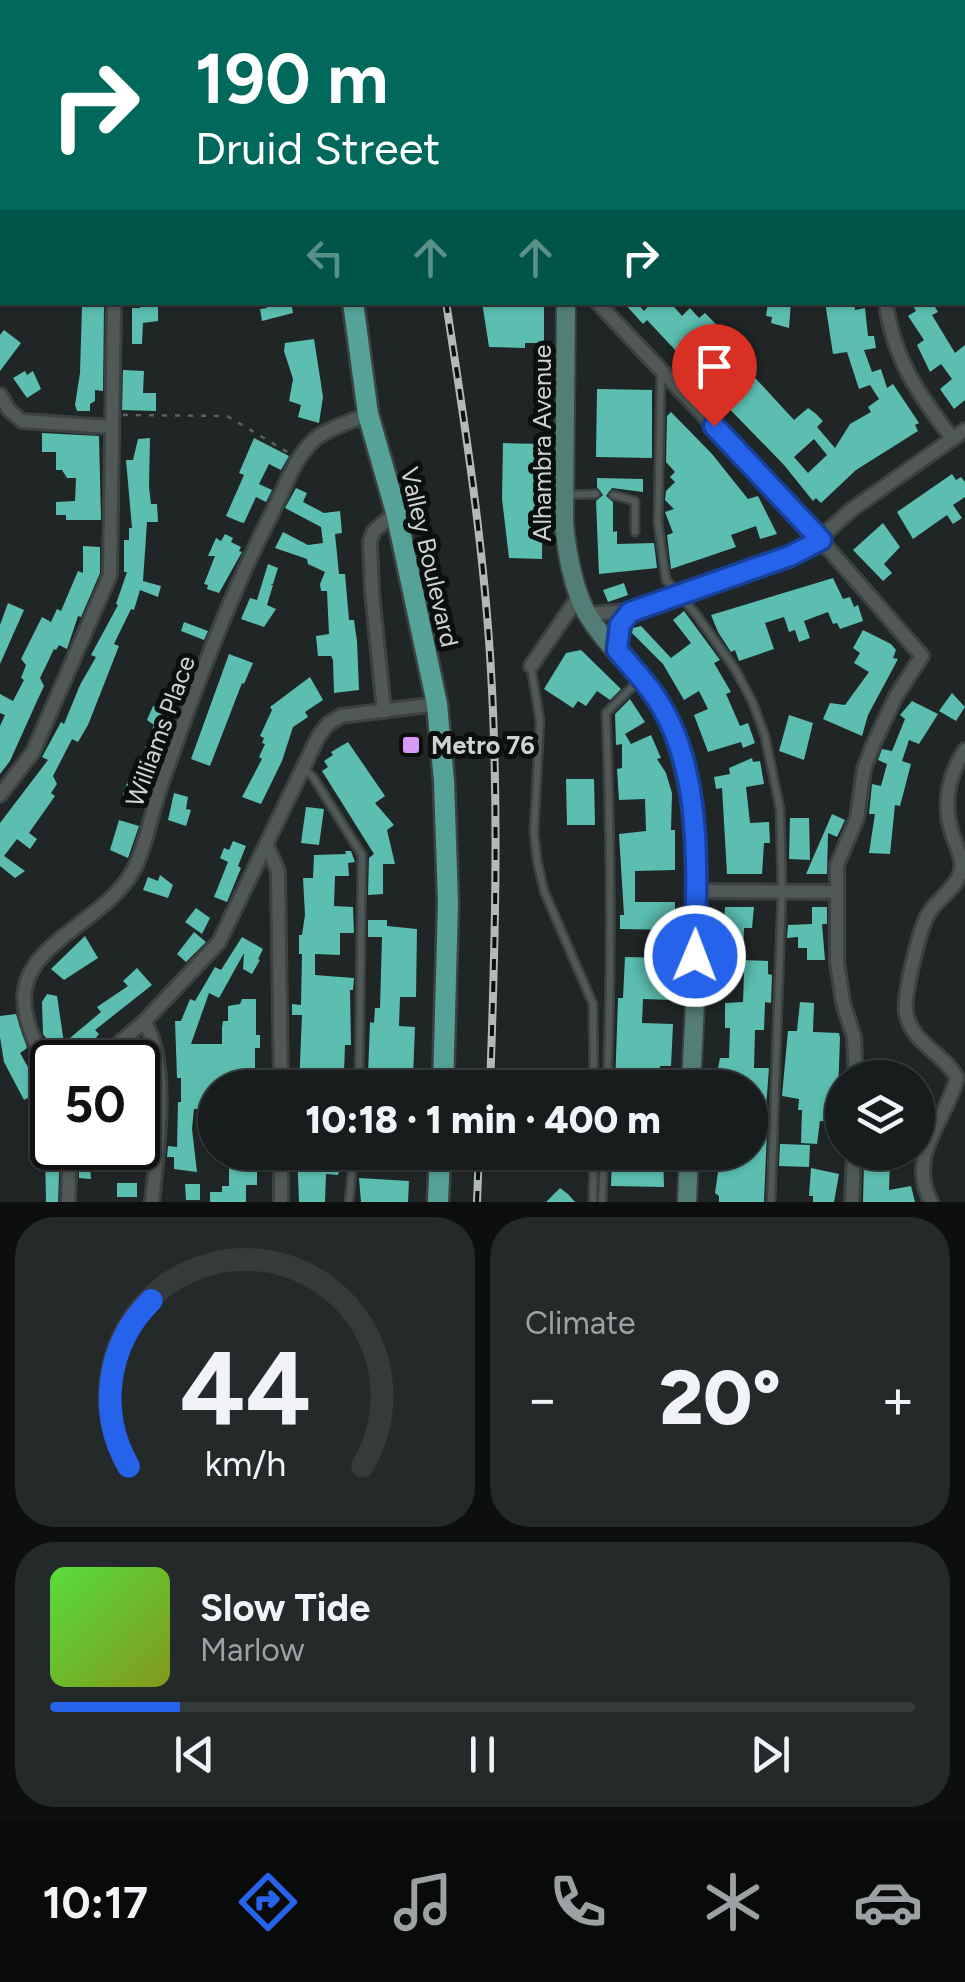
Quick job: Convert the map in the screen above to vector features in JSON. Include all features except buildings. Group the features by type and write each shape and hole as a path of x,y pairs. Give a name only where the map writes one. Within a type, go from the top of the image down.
{"main road":[{"name":"Valley Boulevard","path":"353,305 368,414 396,512 437,704 447,824 443,1070"},
{"name":"Alhambra Avenue","path":"566,305 564,495 568,555 587,614 640,678 668,720 685,770 695,844 691,1070"},
{"path":"617,650 620,625 630,612"},
{"path":"438,1202 439,1170"},
{"path":"687,1202 688,1170"}],"street":[{"path":"0,795 33,752 104,594 112,555 110,421 114,305"},
{"path":"600,305 821,540 922,656 896,696 872,745 864,769 857,818 837,866 836,962 854,1037 855,1060"},
{"path":"886,305 888,324 908,376 953,439"},
{"path":"0,396 22,421 110,421"},
{"name":"Williams Place","path":"35,1040 25,990 33,967 46,950 114,896 133,871 158,792 240,575 299,459 322,434 368,414"},
{"path":"587,614 630,612 790,556 821,540 851,510 965,430"},
{"path":"384,711 370,541 374,531 396,512"},
{"path":"530,666 579,596"},
{"path":"123,1040 218,942 328,724 341,716 437,704"},
{"path":"931,1202 922,1163 926,1143 952,1096 957,1078 948,1062 927,1048 913,1031 906,1012 908,985 928,916 962,872 948,801 949,781 965,750"},
{"path":"266,844 278,871 282,1070"},
{"path":"696,891 836,892"},
{"path":"144,1022 155,1038 157,1057 158,1138 152,1202"},
{"path":"68,1202 69,1170"},
{"path":"281,1202 282,1170"},
{"path":"852,1202 853,1170"}],"lane":[{"path":"660,368 661,558 666,580 734,668 764,736 780,809 782,890 772,1202"},
{"path":"564,495 596,494"},
{"path":"613,495 636,501 635,532"},
{"path":"530,666 540,721 534,831 537,860 544,891 593,1004 594,1070"},
{"path":"607,1070 611,934 606,713 640,678"},
{"path":"303,768 314,777 362,855 358,1070"},
{"path":"350,1202 353,1170"},
{"path":"593,1202 594,1170"},
{"path":"602,1202 603,1170"}],"path":[{"path":"110,421 226,416 299,459"}],"railway":[{"path":"446,305 479,532 491,671 496,827 491,1070"},
{"path":"477,1202 478,1170"}],"place":[{"name":"Metro 76","path":"411,745"}],"route":[{"path":"695,956 695,844 685,770 668,720 653,693 617,650 620,625 630,612 790,556 821,540 714,426"}]}
